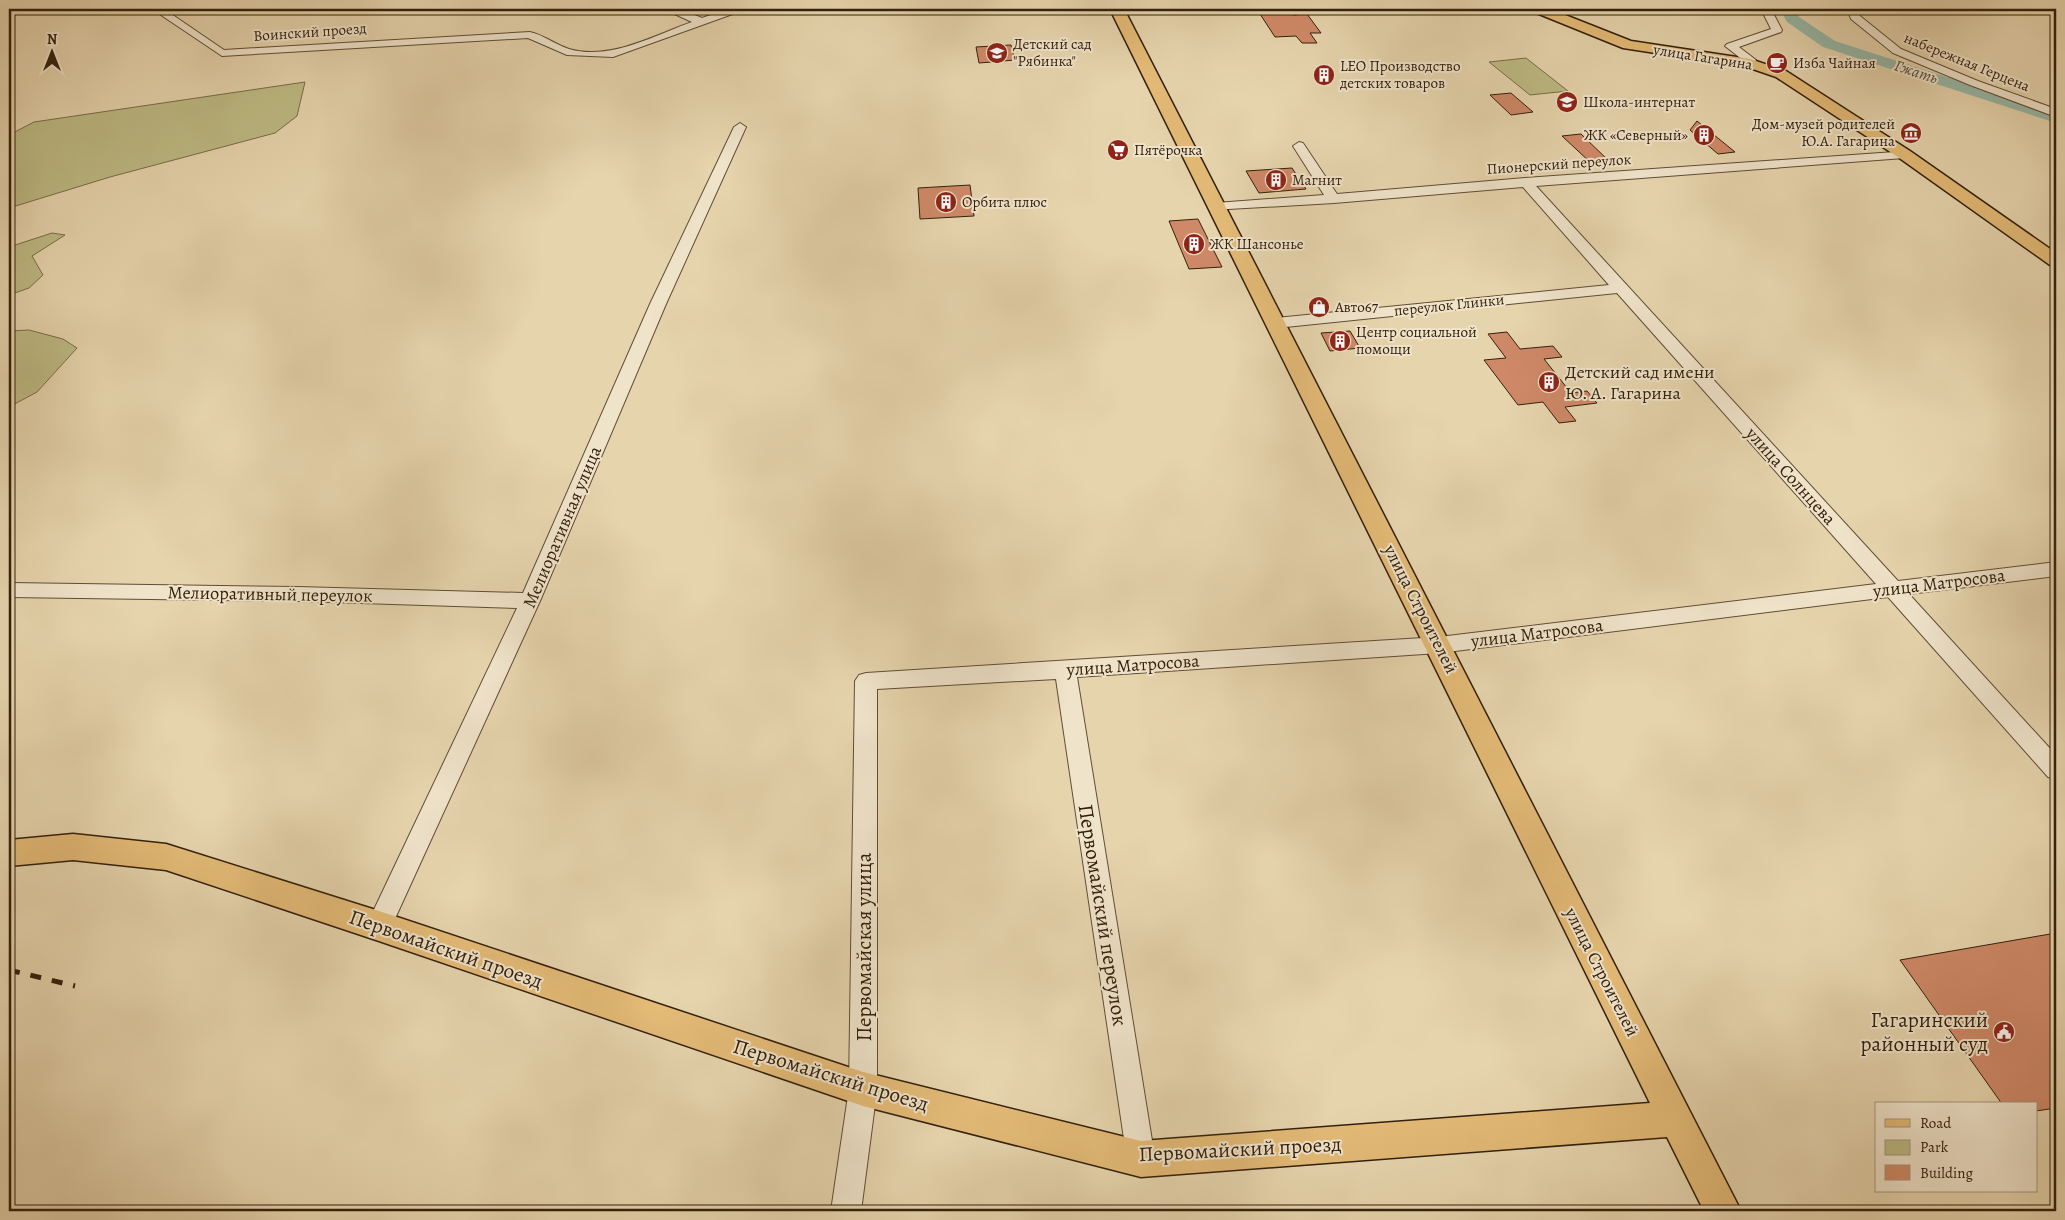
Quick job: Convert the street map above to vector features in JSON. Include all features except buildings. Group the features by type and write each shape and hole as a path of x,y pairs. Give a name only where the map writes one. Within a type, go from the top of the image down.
{"main road":[{"name":"улица Строителей","path":"1117,9 1439,645 1722,1211"},
{"name":"улица Гагарина","path":"1539,9 1628,45 1750,63 1790,79 1904,154 2056,261"},
{"name":"Первомайский проезд","path":"9,853 73,847 166,858 379,926 863,1090 1141,1159 1676,1119"}],"street":[{"name":"Воинский проезд","path":"157,9 222,54 530,35 568,52 613,54 737,9"},
{"path":"672,9 702,22"},
{"path":"1750,63 1750,60 1731,46 1777,30 1766,9"},
{"name":"набережная Герцена","path":"1852,9 1855,17 1897,52 1992,90 2056,112"},
{"name":"Мелиоративная улица","path":"379,926 530,601 658,304 740,127"},
{"path":"1300,146 1334,199"},
{"name":"Пионерский переулок","path":"1216,207 1904,154"},
{"name":"улица Солнцева","path":"1525,182 2056,770"},
{"name":"переулок Глинки","path":"1276,323 1621,288"},
{"name":"улица Матросова","path":"866,681 1439,645 2056,569"},
{"name":"Мелиоративный переулок","path":"9,590 298,594 530,601"},
{"name":"Первомайский переулок","path":"1065,670 1141,1159"},
{"name":"Первомайская улица","path":"846,1211 863,1090 866,681"}],"green space":[{"path":"1526,58 1568,91 1530,95 1489,62"},
{"path":"305,82 297,116 275,133 110,177 9,208 9,135 34,122"},
{"path":"52,233 65,235 32,256 43,275 29,288 9,295 9,247"},
{"path":"29,330 63,339 77,348 37,392 9,407 9,331"}],"waterway":[{"name":"Гжать","path":"1788,9 1792,19 1829,44 2056,118"}],"railway":[{"path":"9,970 75,986"}],"place":[{"name":"Детский сад \"Рябинка\"","path":"997,53"},
{"name":"Изба Чайная","path":"1777,63"},
{"name":"LEO Производство детских товаров","path":"1324,75"},
{"name":"Школа-интернат","path":"1567,102"},
{"name":"Дом-музей родителей Ю.А. Гагарина","path":"1911,133"},
{"name":"ЖК «Северный»","path":"1704,135"},
{"name":"Пятёрочка","path":"1118,150"},
{"name":"Магнит","path":"1276,180"},
{"name":"Орбита плюс","path":"946,202"},
{"name":"ЖК Шансонье","path":"1194,244"},
{"name":"Авто67","path":"1319,307"},
{"name":"Центр социальной помощи","path":"1340,341"},
{"name":"Детский сад имени Ю. А. Гагарина","path":"1549,382"},
{"name":"Гагаринский районный суд","path":"2004,1032"}]}
